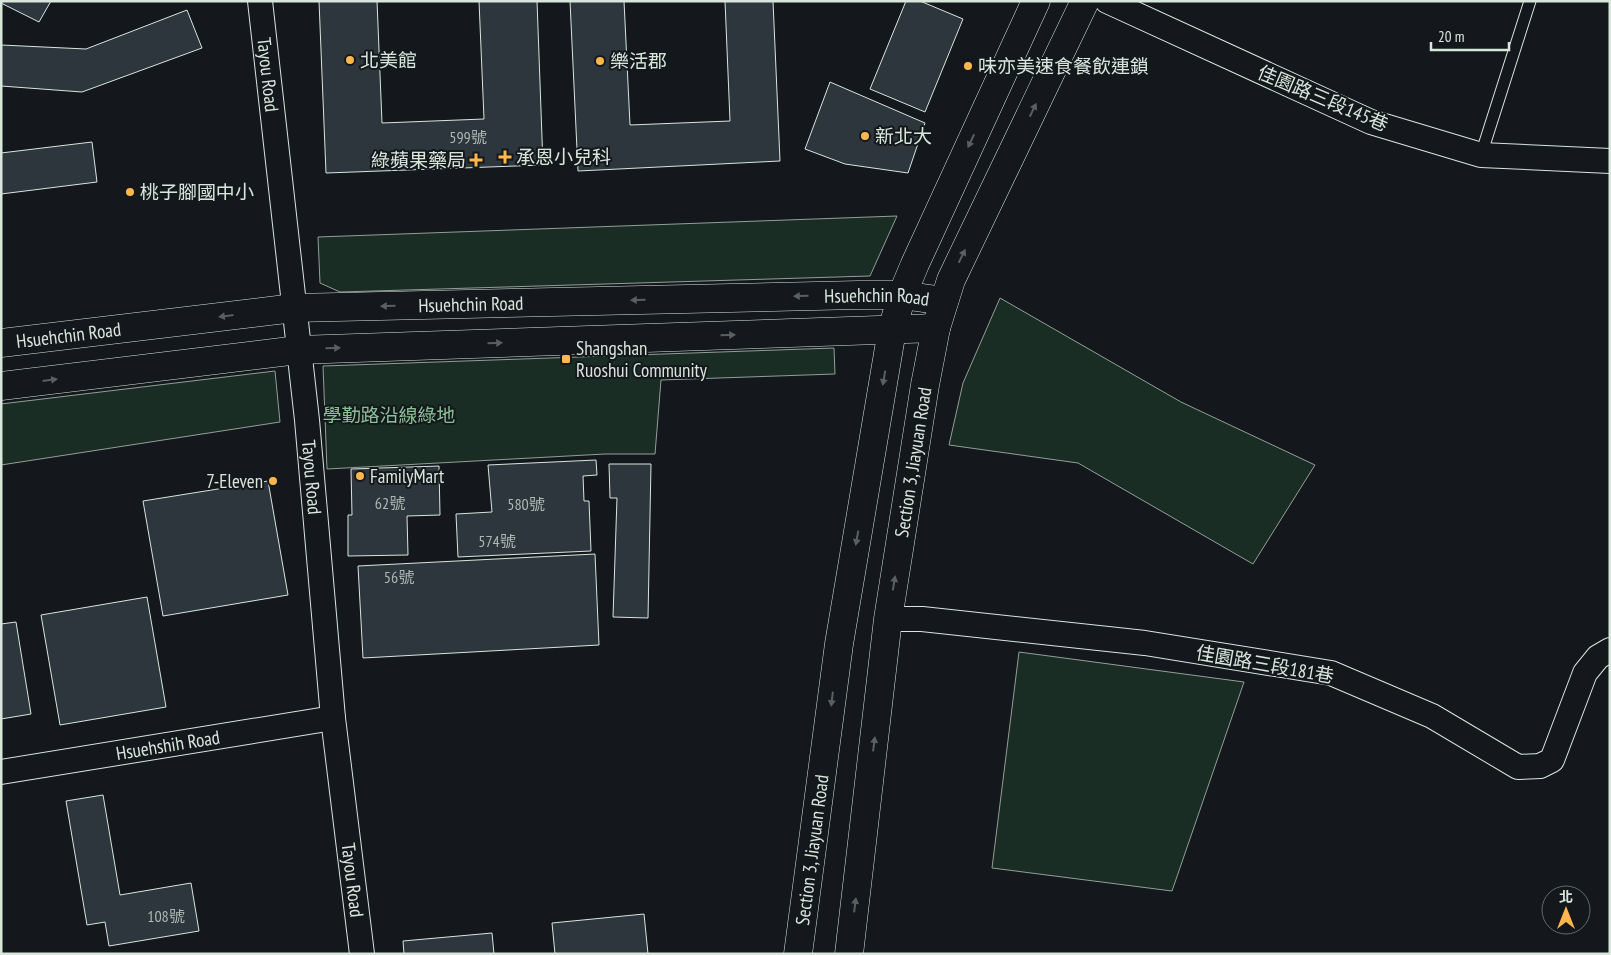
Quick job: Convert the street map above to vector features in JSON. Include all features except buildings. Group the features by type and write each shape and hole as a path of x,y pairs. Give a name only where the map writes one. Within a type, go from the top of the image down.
{"street":[{"name":"Tayou Road","path":"260,1 307,420 333,718 362,954"},
{"name":"Section 3, Jiayuan Road","path":"798,954 839,644 892,330 902,295 919,254 1036,1"},
{"name":"Section 3, Jiayuan Road","path":"850,954 888,619 925,385 936,328 951,280 1085,1"},
{"name":"佳園路三段145巷","path":"1107,1 1371,122 1481,155 1610,161"},
{"name":"Hsuehchin Road","path":"1,344 294,308 902,295 944,301"},
{"name":"Hsuehchin Road","path":"1,386 298,350 936,328"},
{"name":"佳園路三段181巷","path":"888,619 922,619 1145,643 1330,672 1432,716 1518,768 1540,766 1552,760 1585,673 1598,657 1610,650"},
{"name":"Hsuehshih Road","path":"1,772 333,718"}],"lane":[{"path":"1481,155 1530,1"}],"green space":[{"path":"897,216 870,276 340,292 320,283 318,237"},
{"path":"1000,298 1181,402 1315,465 1253,564 1078,463 949,445 963,383"},
{"name":"學勤路沿線綠地","path":"834,348 835,374 661,380 655,454 605,454 327,469 323,366"},
{"name":"學勤路沿線綠地","path":"275,371 280,422 1,465 1,404"},
{"path":"1019,652 1244,682 1172,891 992,868"}],"place":[{"name":"北美館","path":"350,60"},
{"name":"樂活郡","path":"600,61"},
{"name":"味亦美速食餐飲連鎖","path":"968,66"},
{"name":"新北大","path":"865,136"},
{"name":"承恩小兒科","path":"505,157"},
{"name":"綠蘋果藥局","path":"476,160"},
{"name":"桃子腳國中小","path":"130,192"},
{"name":"Shangshan Ruoshui Community","path":"566,359"},
{"name":"FamilyMart","path":"360,476"},
{"name":"7-Eleven","path":"273,481"}]}
